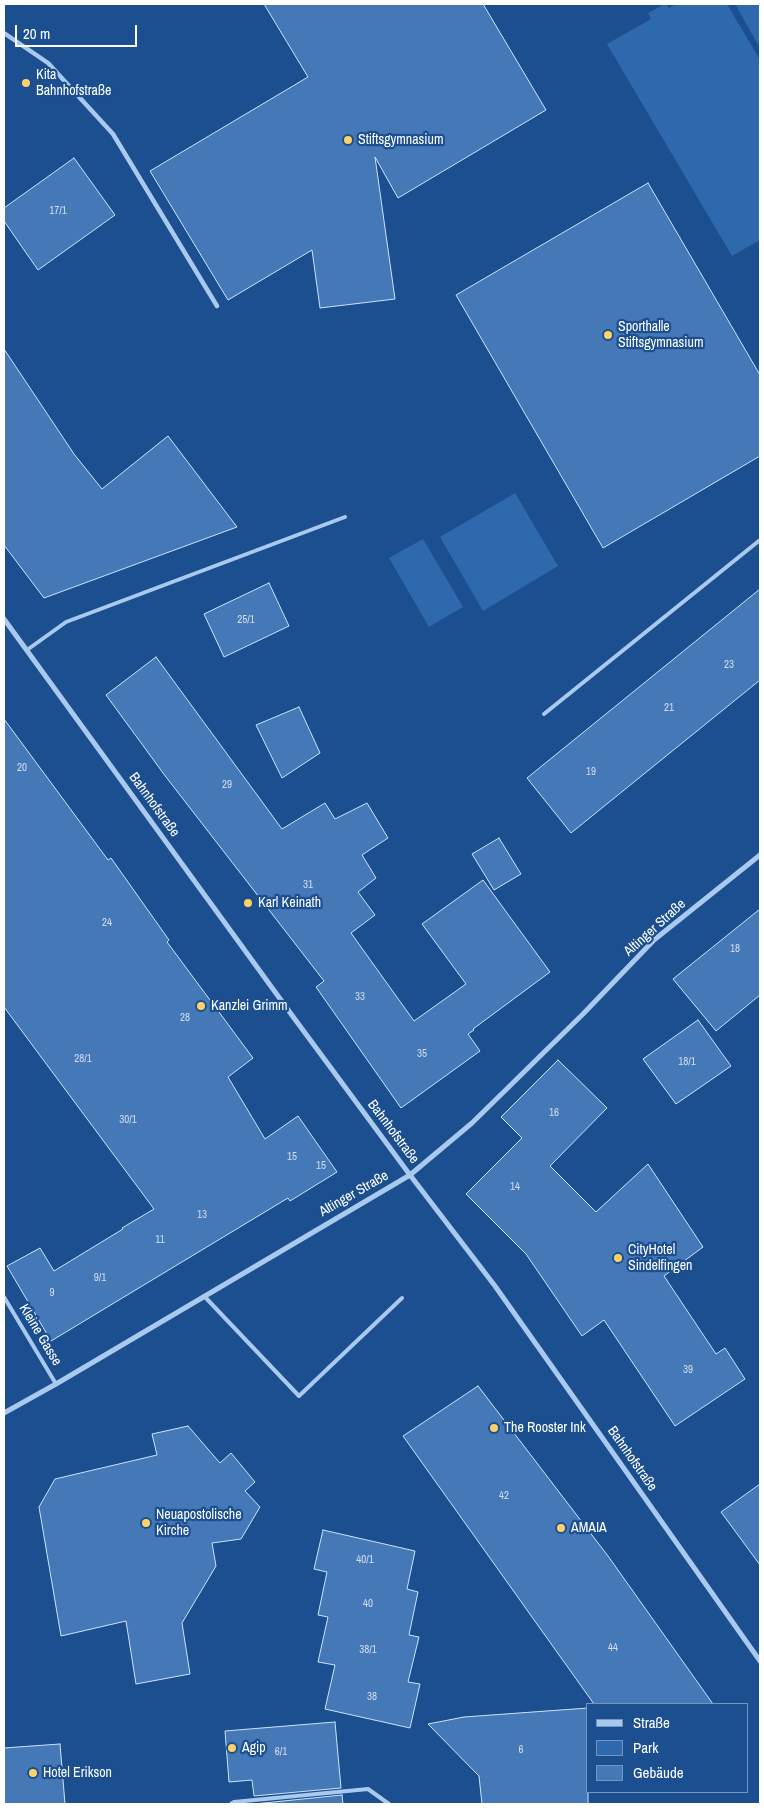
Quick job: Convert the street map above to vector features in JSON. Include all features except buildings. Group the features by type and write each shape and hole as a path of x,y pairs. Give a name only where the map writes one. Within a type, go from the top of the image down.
{"street":[{"path":"4,33 48,63 113,134 217,306"},
{"name":"Bahnhofstraße","path":"4,620 294,1018 410,1175 496,1286 760,1661"},
{"name":"Altinger Straße","path":"4,1413 410,1175 472,1123 583,1014 654,940 760,855"}],"lane":[{"path":"27,650 66,622 345,517"},
{"path":"544,714 760,540"},
{"path":"204,1296 299,1396 402,1298"},
{"name":"Kleine Gasse","path":"4,1298 56,1384"},
{"path":"231,1804 234,1802 368,1789 389,1804"}],"green space":[{"path":"665,4 669,8 676,4 727,4 760,60 760,240 732,256 607,44 651,19 648,13"},
{"path":"735,4 760,4 760,48"},
{"path":"515,493 558,566 483,611 440,537"},
{"path":"423,539 463,607 429,627 389,558"}],"place":[{"name":"Kita Bahnhofstraße","path":"26,83"},
{"name":"Stiftsgymnasium","path":"348,140"},
{"name":"Sporthalle Stiftsgymnasium","path":"608,335"},
{"name":"Karl Keinath","path":"248,903"},
{"name":"Kanzlei Grimm","path":"201,1006"},
{"name":"CityHotel Sindelfingen","path":"618,1258"},
{"name":"The Rooster Ink","path":"494,1428"},
{"name":"Neuapostolische Kirche","path":"146,1523"},
{"name":"AMAIA","path":"561,1528"},
{"name":"Agip","path":"232,1748"},
{"name":"Hotel Erikson","path":"33,1773"}]}
